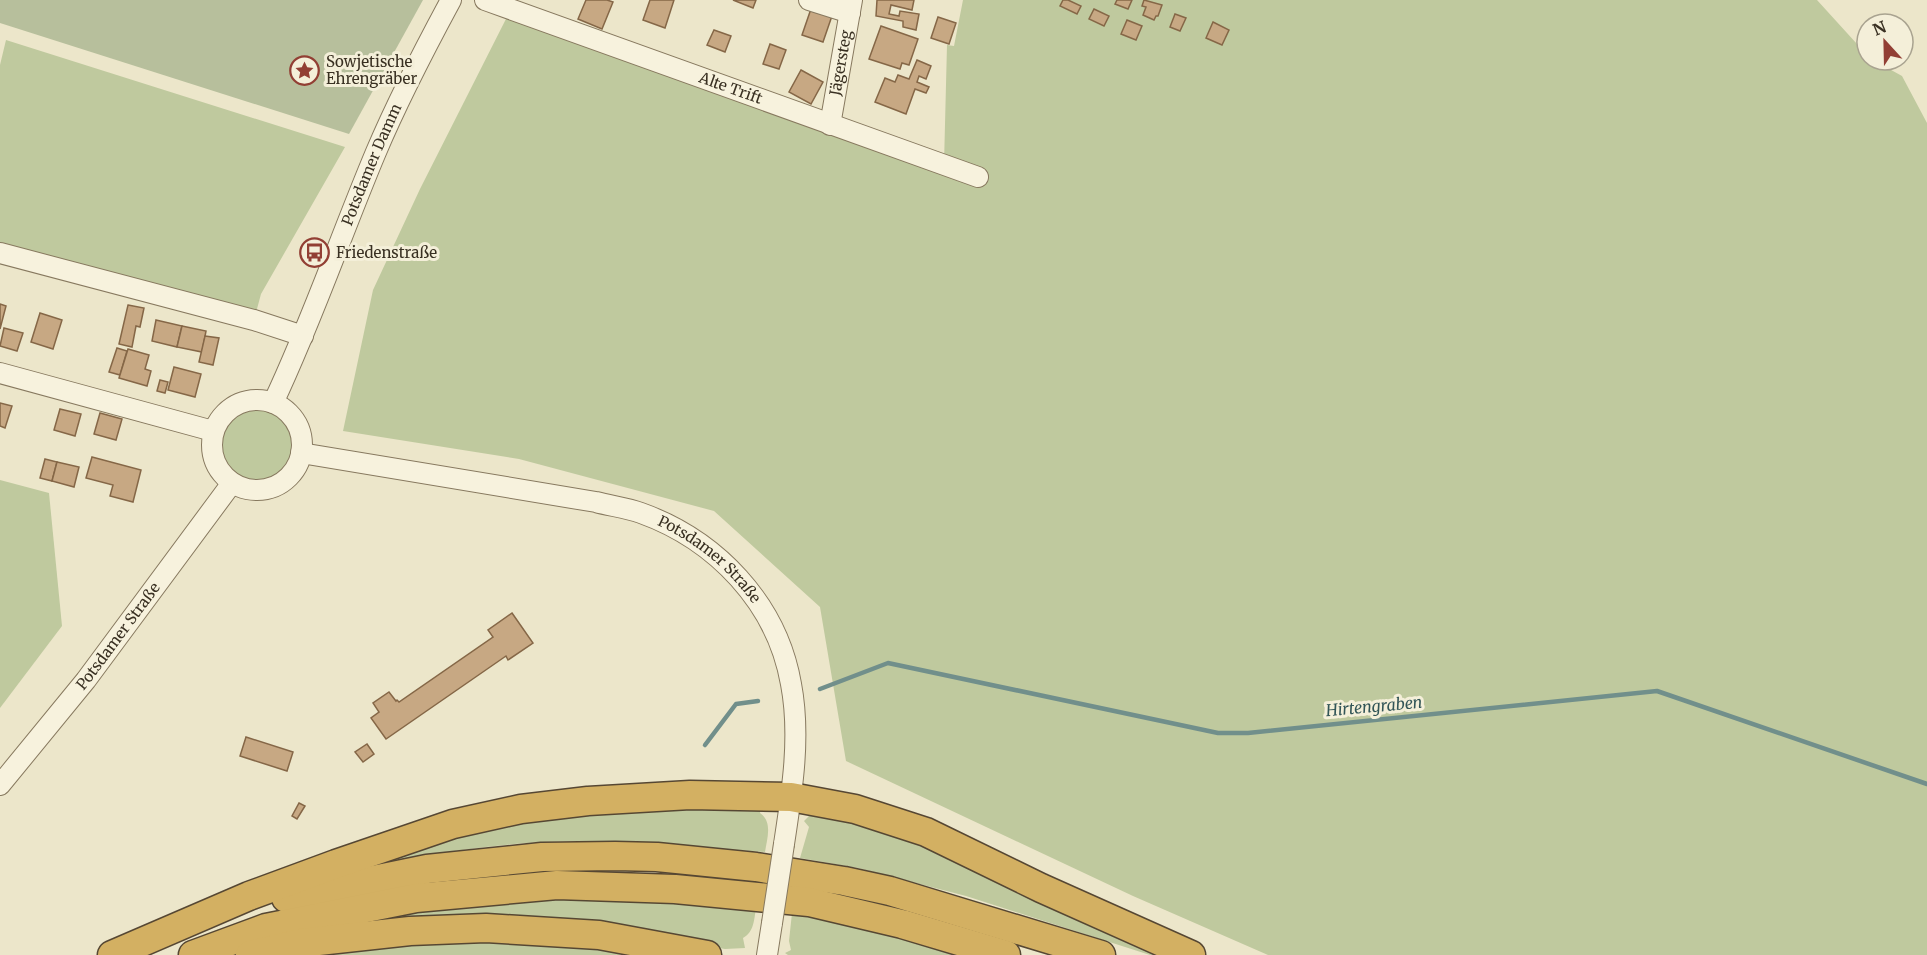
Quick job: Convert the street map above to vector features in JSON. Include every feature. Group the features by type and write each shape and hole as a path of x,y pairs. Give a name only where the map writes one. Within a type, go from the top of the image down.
{"highway":[{"path":"112,955 249,896 453,824 521,809 588,801 690,795 791,797 855,809 926,832 1041,888 1191,955"},
{"path":"149,939 291,896 427,869 542,857 615,856 756,867 844,881 890,891 1101,955"},
{"path":"193,955 266,928 416,898 557,885 675,889 809,902 902,924 1006,955"},
{"path":"250,955 301,943 410,931 486,928 599,935 707,955"}],"street":[{"name":"Potsdamer Damm","path":"273,403 303,336 329,266 392,114 411,73 451,0"},
{"name":"Alte Trift","path":"484,0 978,177"},
{"path":"809,0 851,7"},
{"name":"Jägersteg","path":"830,125 851,7"},
{"path":"0,253 254,320 303,336"},
{"path":"0,373 213,431"},
{"path":"259,400 273,403 284,409 296,423 302,441 301,453 296,467 287,478 274,486 260,490 246,489 232,483 221,473 214,460 211,446 213,431 220,418 231,408 244,401 259,400"},
{"name":"Potsdamer Straße","path":"301,453 596,502 640,512 703,544 745,584 767,616 781,648 791,684 795,734 791,797 767,955"},
{"name":"Potsdamer Straße","path":"0,785 86,680 232,483"}],"green space":[{"path":"0,0 423,0 349,134 0,23"},
{"path":"963,0 1817,0 1855,42 1855,72 1895,72 1902,76 1927,123 1927,955 1268,955 1133,896 846,761 820,607 714,511 519,459 343,431 373,290 420,189 509,13 944,164 947,45 954,46"},
{"path":"6,40 345,147 261,294 254,320 0,253 0,65"},
{"path":"250,407 264,407 278,413 288,423 294,437 292,458 278,475 264,481 250,481 236,475 226,465 220,451 220,437 226,423 236,413"},
{"path":"0,480 49,493 62,626 0,708"},
{"path":"761,806 760,813 768,826 765,852 634,842 559,841 463,850 337,872 549,811"},
{"path":"819,813 881,823 1172,955 1150,955 966,896 858,868 800,858 809,827 804,821 809,816"},
{"path":"544,898 635,899 756,908 751,929 743,938 745,948 725,949 614,931 357,923 429,910"},
{"path":"792,913 860,925 965,955 788,955 785,953 791,950 789,941"},
{"path":"446,938 574,943 647,955 292,955"}],"building":[{"path":"586,0 613,2 602,29 578,19"},
{"path":"650,0 674,0 665,28 643,20"},
{"path":"733,0 756,0 753,8"},
{"path":"877,0 914,0 912,10 891,5 889,14 899,16 900,11 919,14 916,30 903,27 903,21 876,16"},
{"path":"1063,0 1081,6 1077,14 1060,6"},
{"path":"1117,0 1132,0 1128,9 1115,4"},
{"path":"1144,0 1162,5 1154,20 1143,15 1146,7 1142,6"},
{"path":"813,3 834,10 823,42 802,35"},
{"path":"1094,9 1109,16 1104,26 1089,19"},
{"path":"1175,14 1186,18 1180,31 1170,27"},
{"path":"938,17 956,23 949,44 931,38"},
{"path":"1127,20 1142,26 1136,40 1121,34"},
{"path":"1213,22 1229,30 1222,45 1206,38"},
{"path":"881,26 918,39 909,65 902,63 900,69 869,59"},
{"path":"714,30 731,36 725,52 707,45"},
{"path":"770,44 786,50 779,69 763,64"},
{"path":"917,60 931,66 926,79 919,76 917,82 929,87 926,93 915,89 906,114 875,102 885,78 895,82 898,75 909,79"},
{"path":"801,70 823,82 811,104 789,92"},
{"path":"0,304 6,306 0,329"},
{"path":"128,305 144,308 140,327 136,326 132,347 119,344"},
{"path":"40,313 62,320 53,349 31,342"},
{"path":"156,320 182,326 177,347 152,341"},
{"path":"182,326 206,331 202,352 177,347"},
{"path":"4,328 23,333 17,351 0,346"},
{"path":"205,336 219,338 213,365 199,362"},
{"path":"117,348 127,351 120,375 109,372"},
{"path":"128,349 149,355 145,369 151,371 147,386 119,378"},
{"path":"174,367 201,374 195,397 168,390"},
{"path":"160,380 168,382 165,393 157,391"},
{"path":"0,403 12,406 5,428 0,426"},
{"path":"60,409 81,414 75,436 54,430"},
{"path":"100,413 122,419 116,440 94,434"},
{"path":"92,457 141,470 133,502 110,496 113,485 86,478"},
{"path":"45,459 57,462 52,481 40,478"},
{"path":"57,462 79,467 74,487 52,481"},
{"path":"512,613 533,643 508,660 506,656 386,739 371,718 379,712 373,703 389,692 399,702 493,637 488,630"},
{"path":"246,737 293,752 287,771 240,756"},
{"path":"367,744 374,754 363,762 355,752"},
{"path":"299,803 305,806 297,819 292,816"}],"waterway":[{"name":"Hirtengraben","path":"820,689 888,663 1218,733 1248,733 1657,691 1927,784"},
{"name":"Hirtengraben","path":"705,745 736,704 758,701"}],"place":[{"name":"Sowjetische Ehrengräber","path":"305,71"},
{"name":"Friedenstraße","path":"315,253"}]}
